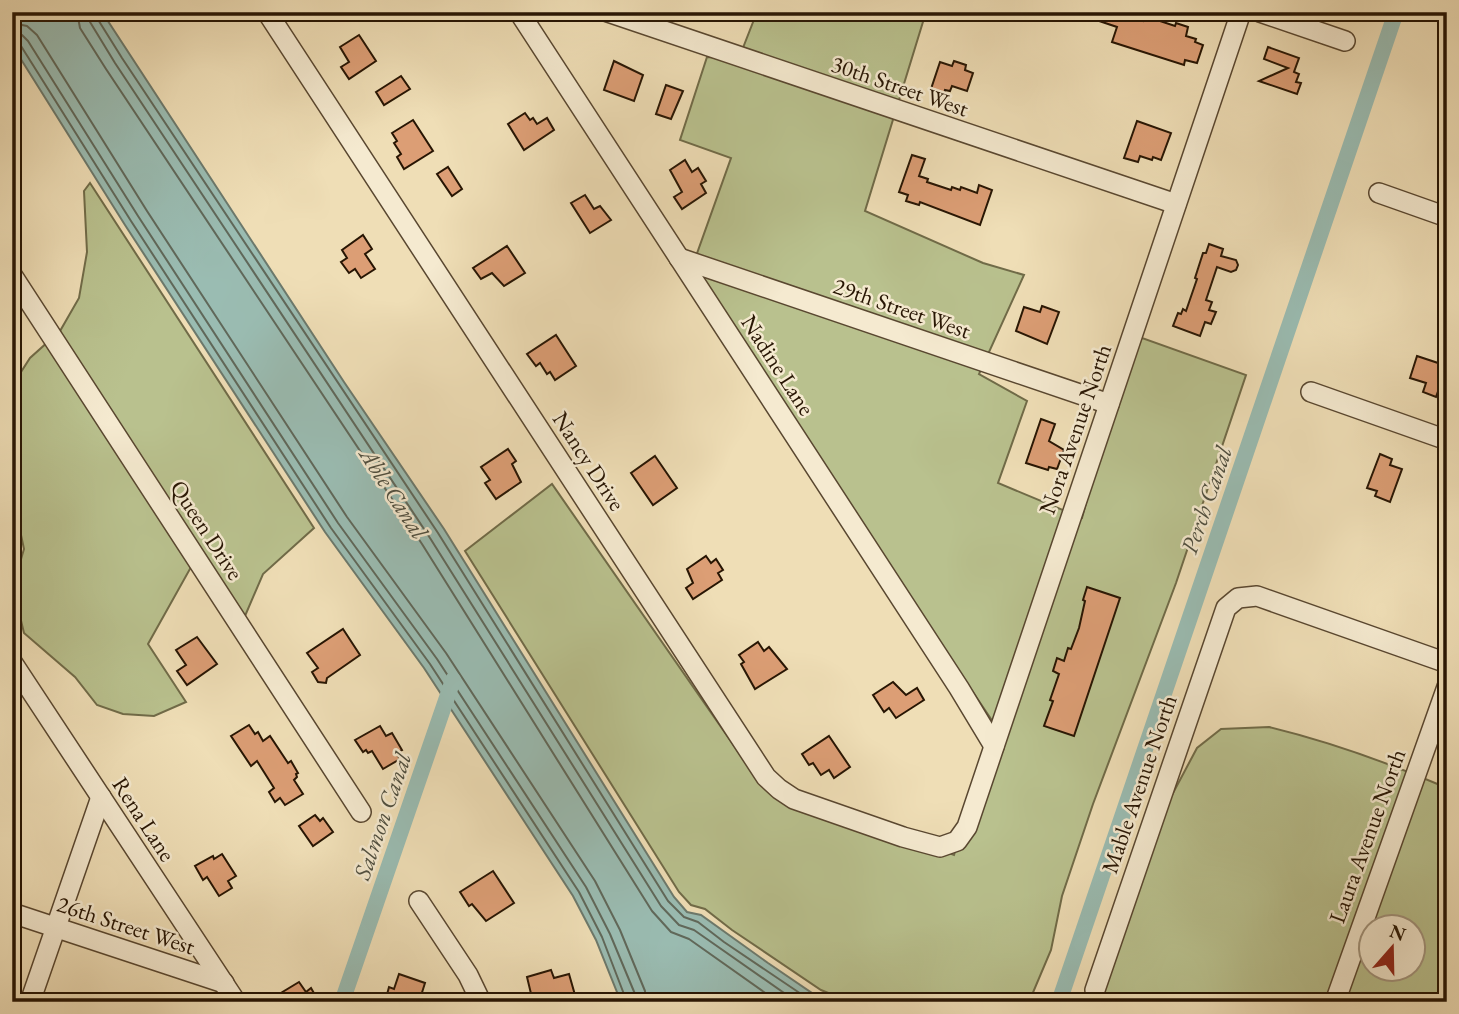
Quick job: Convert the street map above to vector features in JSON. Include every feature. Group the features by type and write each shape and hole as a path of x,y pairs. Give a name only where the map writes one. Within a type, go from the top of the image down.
{"street":[{"name":"Nancy Drive","path":"267,12 766,777 794,799 940,847"},
{"name":"Nadine Lane","path":"519,12 959,688 994,746"},
{"name":"30th Street West","path":"608,12 1177,204"},
{"name":"Nora Avenue North","path":"940,847 957,841 967,827 1241,12"},
{"path":"1260,12 1345,41"},
{"path":"1379,193 1447,217"},
{"name":"29th Street West","path":"679,258 1109,404"},
{"name":"Queen Drive","path":"12,275 361,812"},
{"path":"1311,392 1447,440"},
{"name":"Mable Avenue North","path":"1095,990 1226,608 1238,598 1257,596 1447,663"},
{"name":"Rena Lane","path":"12,662 20,686 101,797 236,1002"},
{"name":"Laura Avenue North","path":"1335,1002 1447,687"},
{"path":"30,1002 101,797"},
{"path":"419,901 476,998"},
{"name":"26th Street West","path":"12,913 224,983"}],"green space":[{"path":"757,12 926,12 865,211 983,263 1024,275 979,374 1027,401 998,483 1082,518 1131,334 1246,375 1176,583 1093,804 1062,896 1051,950 1029,1002 850,1002 821,990 705,909 691,905 679,892 465,551 552,484 760,783 954,855 995,725 690,273 731,158 680,140 707,57 739,58"},
{"path":"90,183 314,528 263,574 245,616 191,567 148,644 186,702 154,716 123,714 97,705 75,677 24,633 16,600 19,566 24,549 12,493 12,386 30,358 60,331 79,298 87,252 84,191"},
{"path":"1269,727 1360,754 1447,788 1447,1002 1083,1002 1156,825 1197,748 1221,729"}],"water":[{"name":"Able Canal","path":"12,12 102,12 344,382 444,529 674,897 687,912 701,915 818,997 831,1002 621,1002 596,940 573,896 424,668 325,532 125,225 12,45"}],"building":[{"path":"1118,12 1143,21 1145,16 1175,26 1176,23 1188,27 1186,36 1203,45 1197,63 1185,60 1184,65 1112,42 1117,27 1078,14"},
{"path":"359,35 376,61 349,79 341,67 349,62 340,47"},
{"path":"1268,47 1299,58 1294,72 1299,74 1296,82 1301,83 1297,94 1259,81 1288,68 1264,59"},
{"path":"614,61 643,75 634,101 604,90"},
{"path":"954,61 966,65 965,70 973,73 967,91 952,86 950,91 945,90 944,94 931,89 940,62 952,66"},
{"path":"401,76 410,89 384,105 376,92"},
{"path":"666,85 683,91 671,119 656,114"},
{"path":"525,113 537,124 547,118 554,130 524,150 508,124"},
{"path":"413,120 433,151 404,169 397,157 401,154 394,143 397,141 392,133"},
{"path":"1137,121 1171,133 1161,160 1140,156 1138,162 1124,158"},
{"path":"912,155 925,159 919,176 928,179 927,182 951,190 952,187 960,190 961,187 977,193 979,185 992,190 980,225 920,202 919,205 906,201 908,195 899,192"},
{"path":"685,160 692,172 698,168 706,181 701,184 706,193 682,209 674,197 682,192 670,170"},
{"path":"448,167 462,189 452,196 437,174"},
{"path":"585,195 594,209 600,206 611,220 590,233 571,203"},
{"path":"363,235 372,249 365,254 375,269 361,278 355,269 349,273 341,262 347,258 342,250"},
{"path":"1209,244 1223,249 1221,256 1236,260 1238,265 1236,270 1231,272 1217,267 1206,300 1212,302 1209,310 1216,312 1211,324 1205,322 1200,336 1173,326 1178,313 1181,314 1183,309 1186,311 1203,253 1206,253"},
{"path":"507,246 525,273 504,286 492,273 481,279 473,268"},
{"path":"1042,306 1059,312 1047,344 1016,331 1024,307 1040,312"},
{"path":"556,335 576,366 555,380 540,363 536,366 527,354"},
{"path":"1417,356 1447,366 1436,397 1423,392 1426,383 1410,378"},
{"path":"1041,419 1055,424 1049,441 1064,450 1057,469 1049,467 1048,470 1026,463"},
{"path":"508,449 516,461 512,464 521,482 496,499 485,483 490,480 481,467"},
{"path":"1380,454 1392,459 1390,465 1402,469 1390,502 1375,496 1377,491 1367,488"},
{"path":"655,456 677,488 653,505 631,473"},
{"path":"706,556 711,563 716,559 723,570 718,573 722,580 693,599 686,588 693,583 687,569"},
{"path":"1087,587 1120,598 1074,736 1044,726 1059,674 1053,671 1057,658 1064,661 1068,648 1071,649 1079,628"},
{"path":"343,629 360,655 327,678 326,683 318,682 312,672 318,668 307,653"},
{"path":"197,637 217,664 187,685 177,671 186,665 176,650"},
{"path":"758,642 764,651 769,647 787,669 755,689 739,655"},
{"path":"893,682 906,695 917,688 924,700 896,718 889,708 884,712 873,695"},
{"path":"249,725 255,734 258,732 263,741 270,736 298,773 294,780 303,794 285,805 280,798 275,802 269,792 274,788 257,761 251,766 231,736"},
{"path":"380,726 386,736 392,733 402,750 396,753 400,759 383,769 372,751 363,752 355,740"},
{"path":"829,736 850,767 834,778 829,770 821,775 813,763 809,765 802,754"},
{"path":"315,815 320,821 323,818 333,832 313,846 299,826"},
{"path":"222,854 236,876 228,881 232,888 219,896 207,877 203,880 195,866"},
{"path":"493,871 514,903 486,921 472,904 469,906 460,892"},
{"path":"551,970 554,978 569,974 577,1002 533,1002 527,977"},
{"path":"399,974 425,983 419,1002 385,1002 389,987 394,989"},
{"path":"299,982 306,992 311,988 319,1002 266,1002"}],"waterway":[{"name":"Perch Canal","path":"1059,1002 1396,12"},
{"name":"Salmon Canal","path":"342,1002 453,680"}]}
